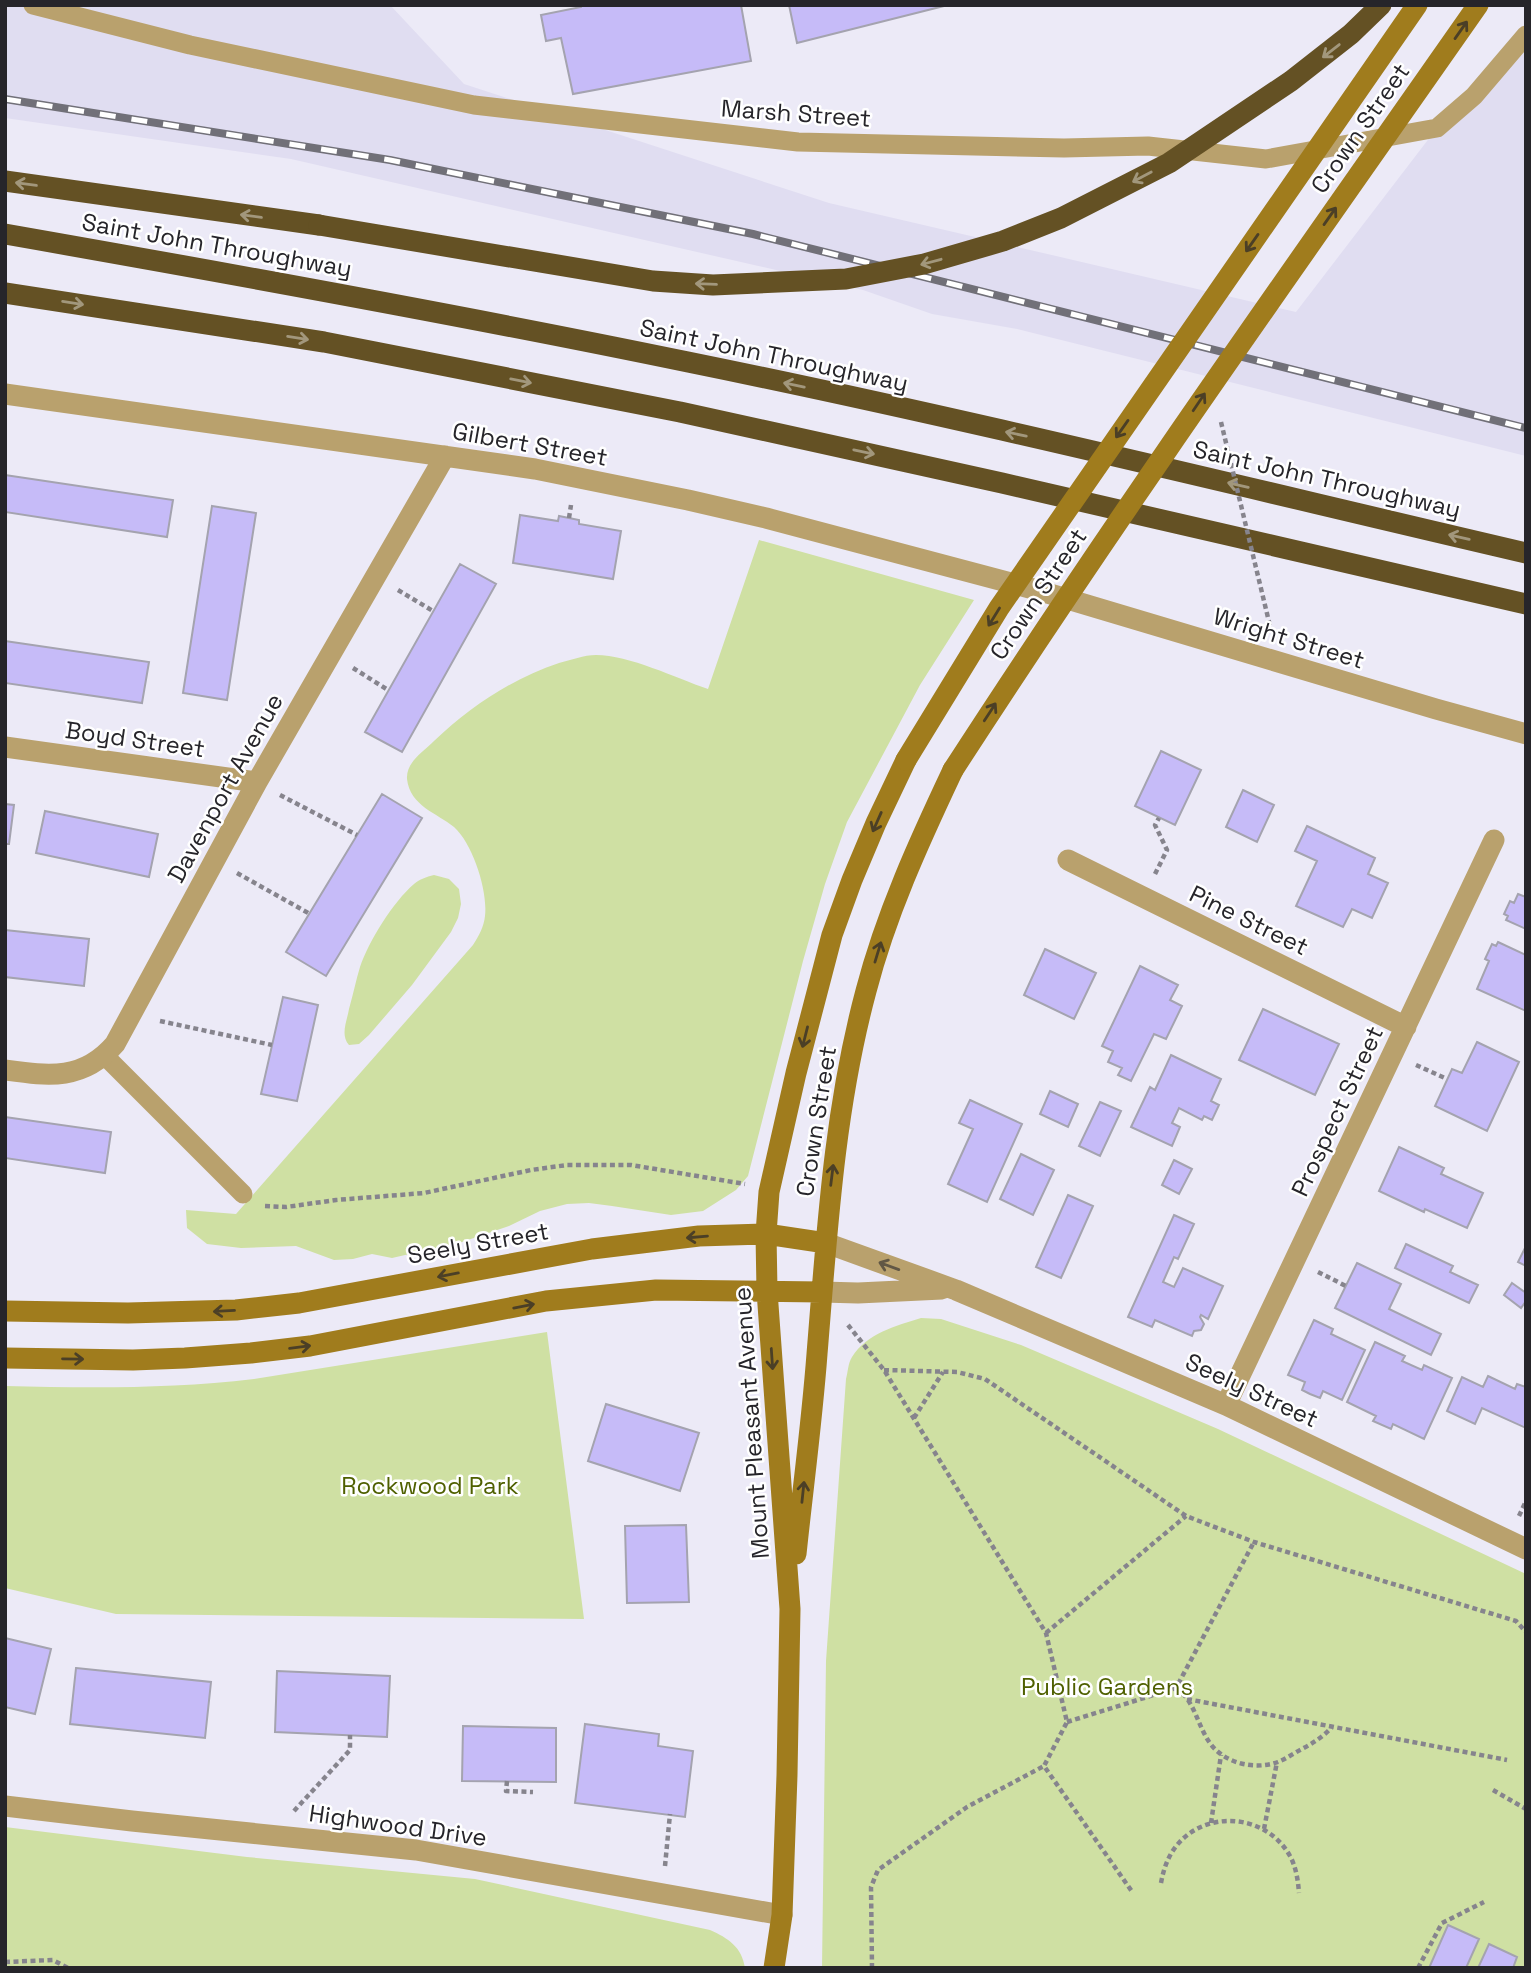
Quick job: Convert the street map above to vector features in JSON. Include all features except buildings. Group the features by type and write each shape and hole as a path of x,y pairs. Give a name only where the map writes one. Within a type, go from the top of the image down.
{"highway":[{"path":"5,181 319,225 639,279 701,284 846,279 924,264 1003,241 1061,218 1169,163 1291,81 1351,34 1381,5"},
{"name":"Saint John Throughway","path":"5,234 324,290 691,362 1035,438 1526,553"},
{"path":"5,293 324,342 667,409 1526,604"}],"main road":[{"name":"Crown Street","path":"766,1234 769,1192 832,935 876,823 906,760 1006,597 1417,5"},
{"name":"Crown Street","path":"822,1292 835,1147 866,992 892,906 953,770 1211,384 1479,5"},
{"name":"Seely Street","path":"5,1311 128,1313 236,1310 299,1303 592,1249 699,1236 766,1234 826,1243"},
{"name":"Mount Pleasant Avenue","path":"766,1234 767,1290 790,1609 788,1775 782,1915 774,1968"},
{"name":"Seely Street","path":"5,1358 133,1360 251,1353 310,1346 546,1301 656,1290 822,1292"},
{"name":"Mount Pleasant Avenue","path":"790,1609 822,1292"}],"street":[{"name":"Gilbert Street","path":"5,394 545,471 727,509 1037,590"},
{"name":"Davenport Avenue","path":"5,1070 45,1076 76,1071 104,1056 115,1044 257,782 445,456"},
{"name":"Wright Street","path":"1037,590 1526,734"},
{"name":"Boyd Street","path":"5,747 257,782"},
{"name":"Prospect Street","path":"1226,1405 1494,840"},
{"name":"Pine Street","path":"1068,860 1406,1027"},
{"name":"Seely Street","path":"826,1243 952,1289 1226,1405 1526,1549"},
{"name":"Seely Street","path":"822,1292 952,1289"},
{"name":"Highwood Drive","path":"5,1806 416,1850 782,1915"}],"lane":[{"name":"Marsh Street","path":"33,5 190,45 474,105 798,142 1064,148 1148,146 1266,159 1437,128 1474,96 1526,35"},
{"path":"104,1056 243,1194"}],"path":[{"path":"1211,384 1270,626"},
{"path":"569,518 570,510"},
{"path":"421,603 433,611"},
{"path":"376,682 388,690"},
{"path":"299,805 357,835"},
{"path":"1159,817 1155,825 1167,850 1164,855"},
{"path":"253,882 310,914"},
{"path":"187,1027 272,1045"},
{"path":"243,1194 256,1204 286,1207 424,1193 531,1170 578,1165 631,1166 737,1182 769,1192"},
{"path":"822,1292 884,1370 1046,1633 1067,1722 1044,1766 967,1807 878,1870 872,1887 872,1968"},
{"path":"884,1370 967,1373 994,1384 1186,1517 1254,1542 1516,1620 1526,1632"},
{"path":"914,1418 944,1371"},
{"path":"1046,1633 1186,1517"},
{"path":"1067,1722 1176,1688 1254,1542"},
{"path":"1176,1688 1187,1699 1204,1735 1221,1755 1246,1765 1258,1766 1277,1762 1319,1739 1332,1726"},
{"path":"1187,1699 1507,1760"},
{"path":"290,1815 350,1750 350,1735"},
{"path":"1211,1823 1221,1755"},
{"path":"1264,1829 1277,1762"},
{"path":"1044,1766 1133,1894"},
{"path":"507,1781 506,1791 533,1792"},
{"path":"1493,1790 1526,1809"},
{"path":"663,1894 670,1814"},
{"path":"1161,1883 1165,1867 1177,1846 1196,1829 1224,1820 1238,1821 1264,1829 1279,1841 1290,1856 1297,1874 1299,1893"},
{"path":"1419,1968 1441,1923 1484,1902"},
{"path":"5,1962 52,1960 68,1968"}],"shaded area":[{"path":"5,5 391,6 464,84 829,203 1296,312 1437,128 1526,35 1526,456 1017,329 932,314 863,290 291,159 5,118"}],"green space":[{"path":"759,540 974,600 920,685 847,822 825,884 803,961 748,1176 736,1190 703,1211 671,1215 589,1203 567,1204 540,1211 509,1226 462,1242 392,1258 372,1254 334,1260 296,1246 241,1248 207,1244 187,1228 186,1210 236,1214 479,935 485,906 478,869 467,845 454,827 425,808 413,796 407,773 416,758 462,717 492,695 524,677 582,657 596,655 623,659 708,689"},
{"path":"434,875 449,879 459,889 461,904 451,932 412,985 369,1035 359,1044 349,1045 345,1037 346,1023 360,967 369,946 382,922 406,892 414,884"},
{"name":"Public Gardens","path":"921,1318 941,1319 1021,1345 1218,1429 1526,1574 1526,1968 822,1968 826,1661 846,1379 851,1359 866,1342 883,1331"},
{"name":"Rockwood Park","path":"547,1332 584,1619 116,1614 5,1588 5,1386 130,1387 254,1379"},
{"path":"5,1827 247,1857 475,1879 710,1930 733,1944 741,1954 745,1968 5,1968"}],"railway":[{"path":"5,99 390,160 753,234 1526,428"}]}
